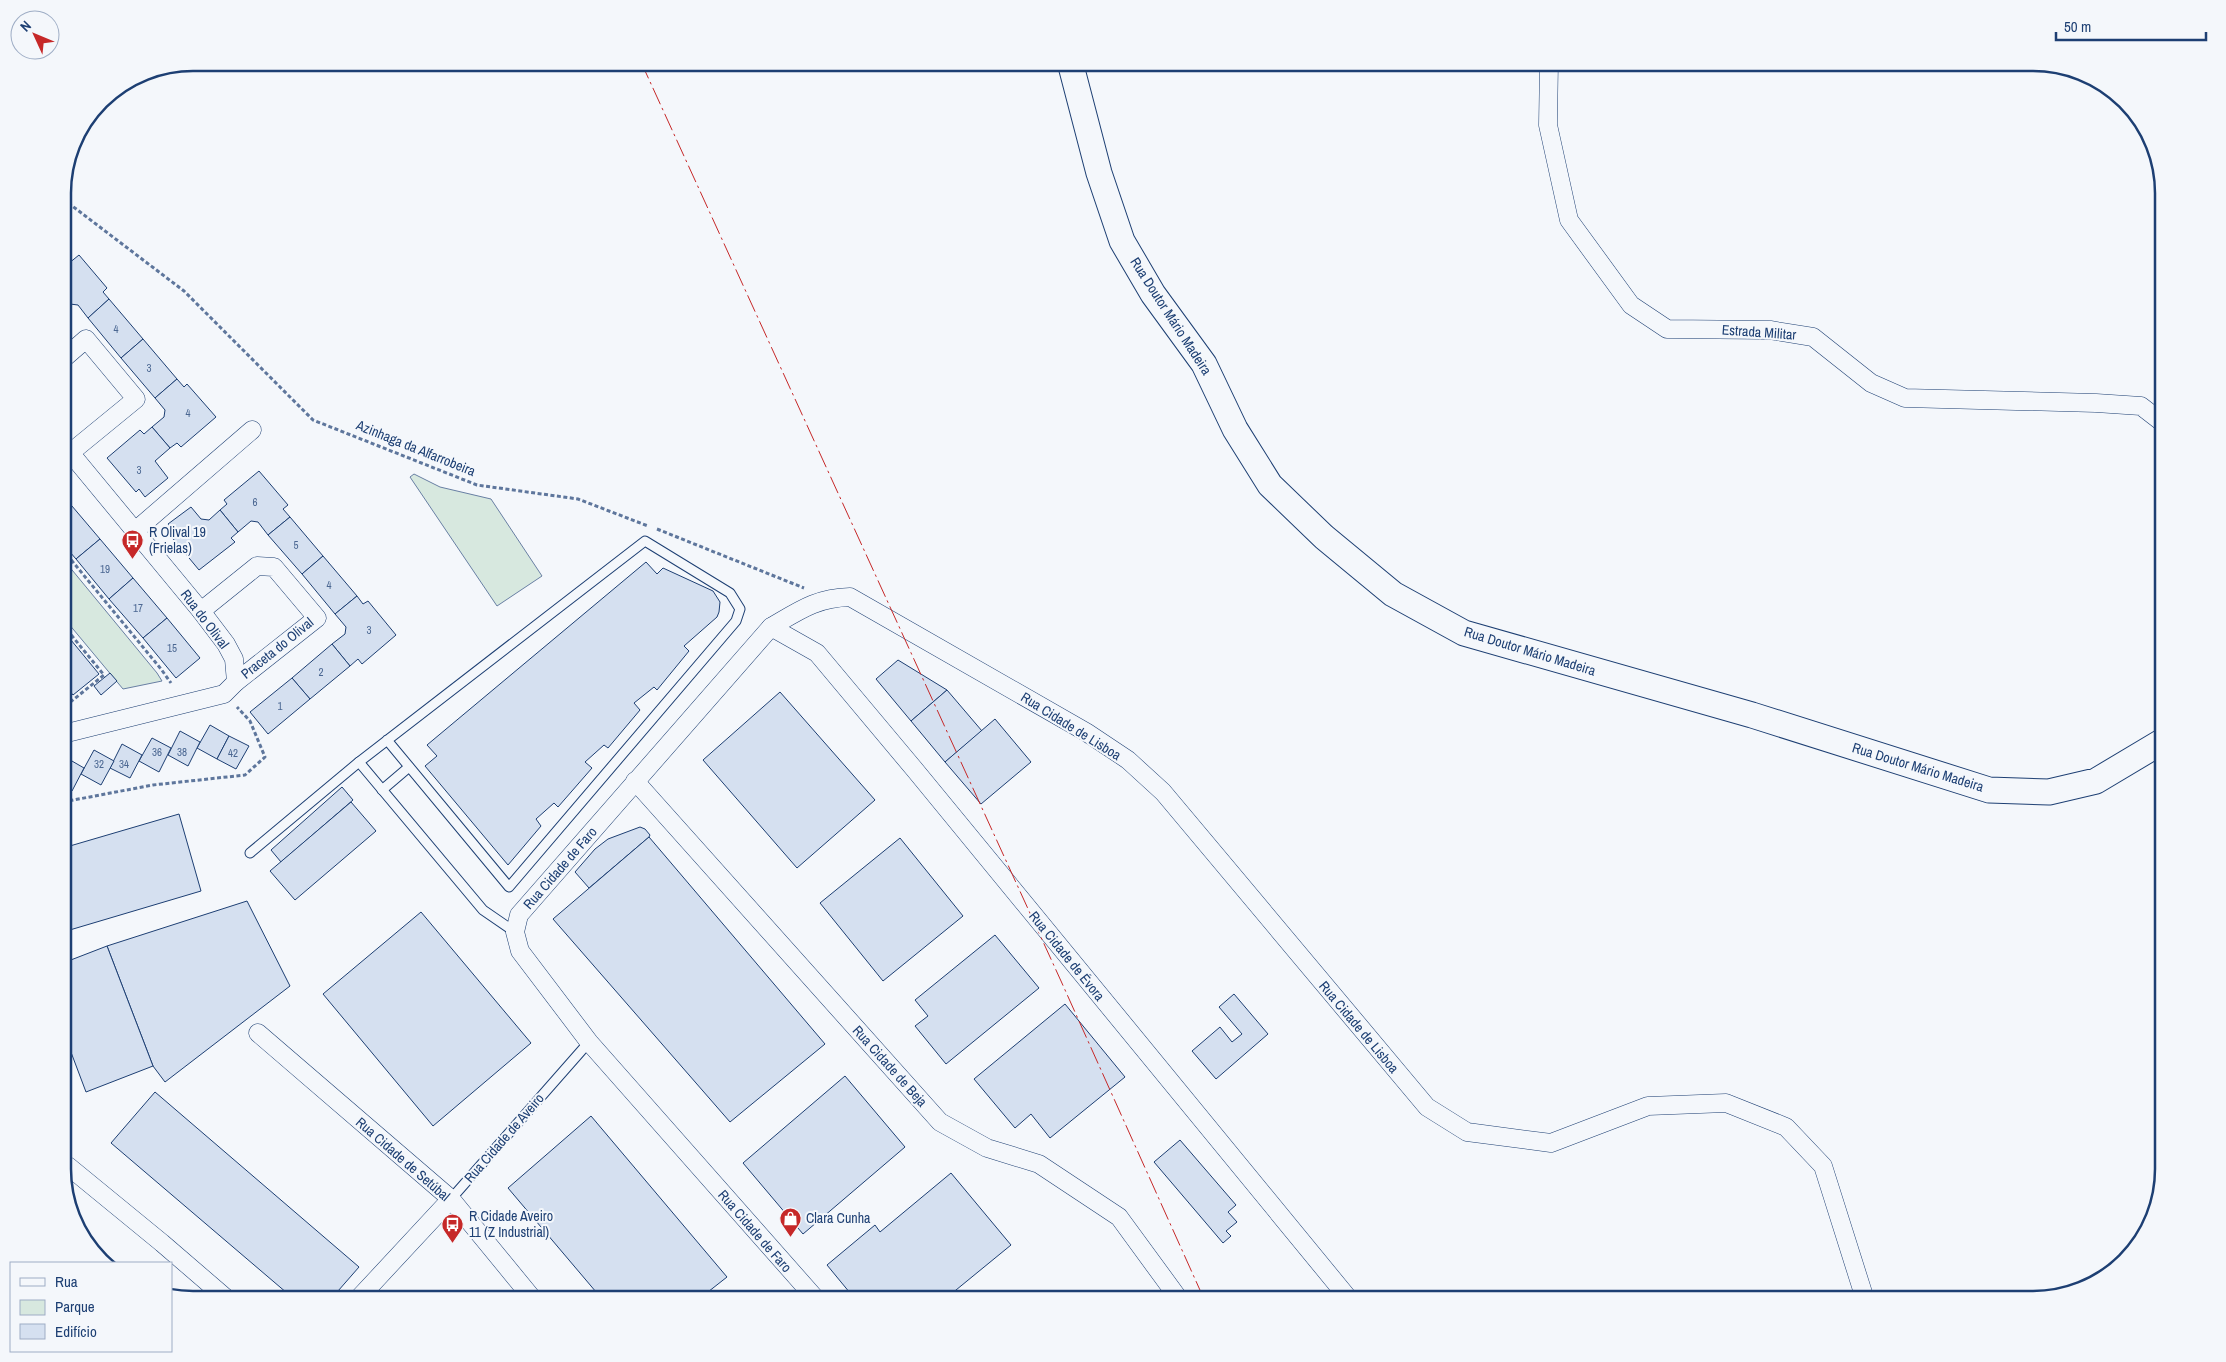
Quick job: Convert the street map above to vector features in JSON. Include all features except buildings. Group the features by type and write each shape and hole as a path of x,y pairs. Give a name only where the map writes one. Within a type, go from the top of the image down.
{"main road":[{"name":"Rua Doutor Mário Madeira","path":"1072,71 1099,173 1122,241 1153,294 1204,364 1236,429 1270,485 1324,538 1393,594 1464,633 1752,715 1989,790 2049,792 2096,781 2155,746"}],"street":[{"name":"Estrada Militar","path":"1549,71 1548,125 1568,220 1631,305 1667,329 1770,330 1813,337 1871,383 1905,398 2141,406 2154,416"},
{"path":"72,351 86,339 136,399 72,444"},
{"path":"135,531 252,430"},
{"name":"Rua do Olival","path":"72,455 226,644 234,659 230,688"},
{"name":"Praceta do Olival","path":"201,611 258,566 274,568 317,618 230,688"},
{"name":"Rua Cidade de Faro","path":"808,1291 589,1042 520,951 516,932 519,915 771,627 802,609 828,598 850,597"},
{"name":"Rua Cidade de Lisboa","path":"850,597 1086,732 1128,760 1163,792 1427,1106 1467,1132 1551,1143 1648,1106 1726,1103 1786,1127 1822,1166 1861,1291"},
{"name":"Rua Cidade de Évora","path":"771,627 817,653 1342,1291"},
{"path":"72,728 230,688"},
{"name":"Rua Cidade de Beja","path":"636,781 940,1122 987,1148 1039,1164 1119,1217 1172,1291"},
{"name":"Rua Cidade de Setúbal","path":"258,1033 451,1199 526,1291"},
{"path":"72,1169 162,1243 217,1291"},
{"name":"Rua Cidade de Aveiro","path":"366,1291 451,1199"}],"lane":[{"path":"250,853 359,762 387,740 645,541 730,593 740,609 736,621 509,887 387,740"},
{"path":"359,762 483,910 516,932"},
{"path":"382,790 410,767"},
{"name":"Rua Cidade de Aveiro","path":"451,1199 589,1042"}],"path":[{"name":"Azinhaga da Alfarrobeira","path":"72,206 184,291 313,420 477,485 578,499 828,598"},
{"path":"72,561 162,669 171,683"},
{"path":"72,635 104,674 72,701"},
{"path":"72,800 153,785 245,776 265,757 250,721 230,688"}],"green space":[{"path":"414,474 440,487 491,499 542,576 497,606 410,477"},
{"path":"72,570 162,681 123,689 72,628"}],"power":[{"path":"645,71 1061,981 1200,1291"}],"place":[{"name":"R Olival 19 (Frielas)","path":"133,559"},
{"name":"Clara Cunha","path":"790,1237"},
{"name":"R Cidade Aveiro 11 (Z Industrial)","path":"453,1243"}]}
